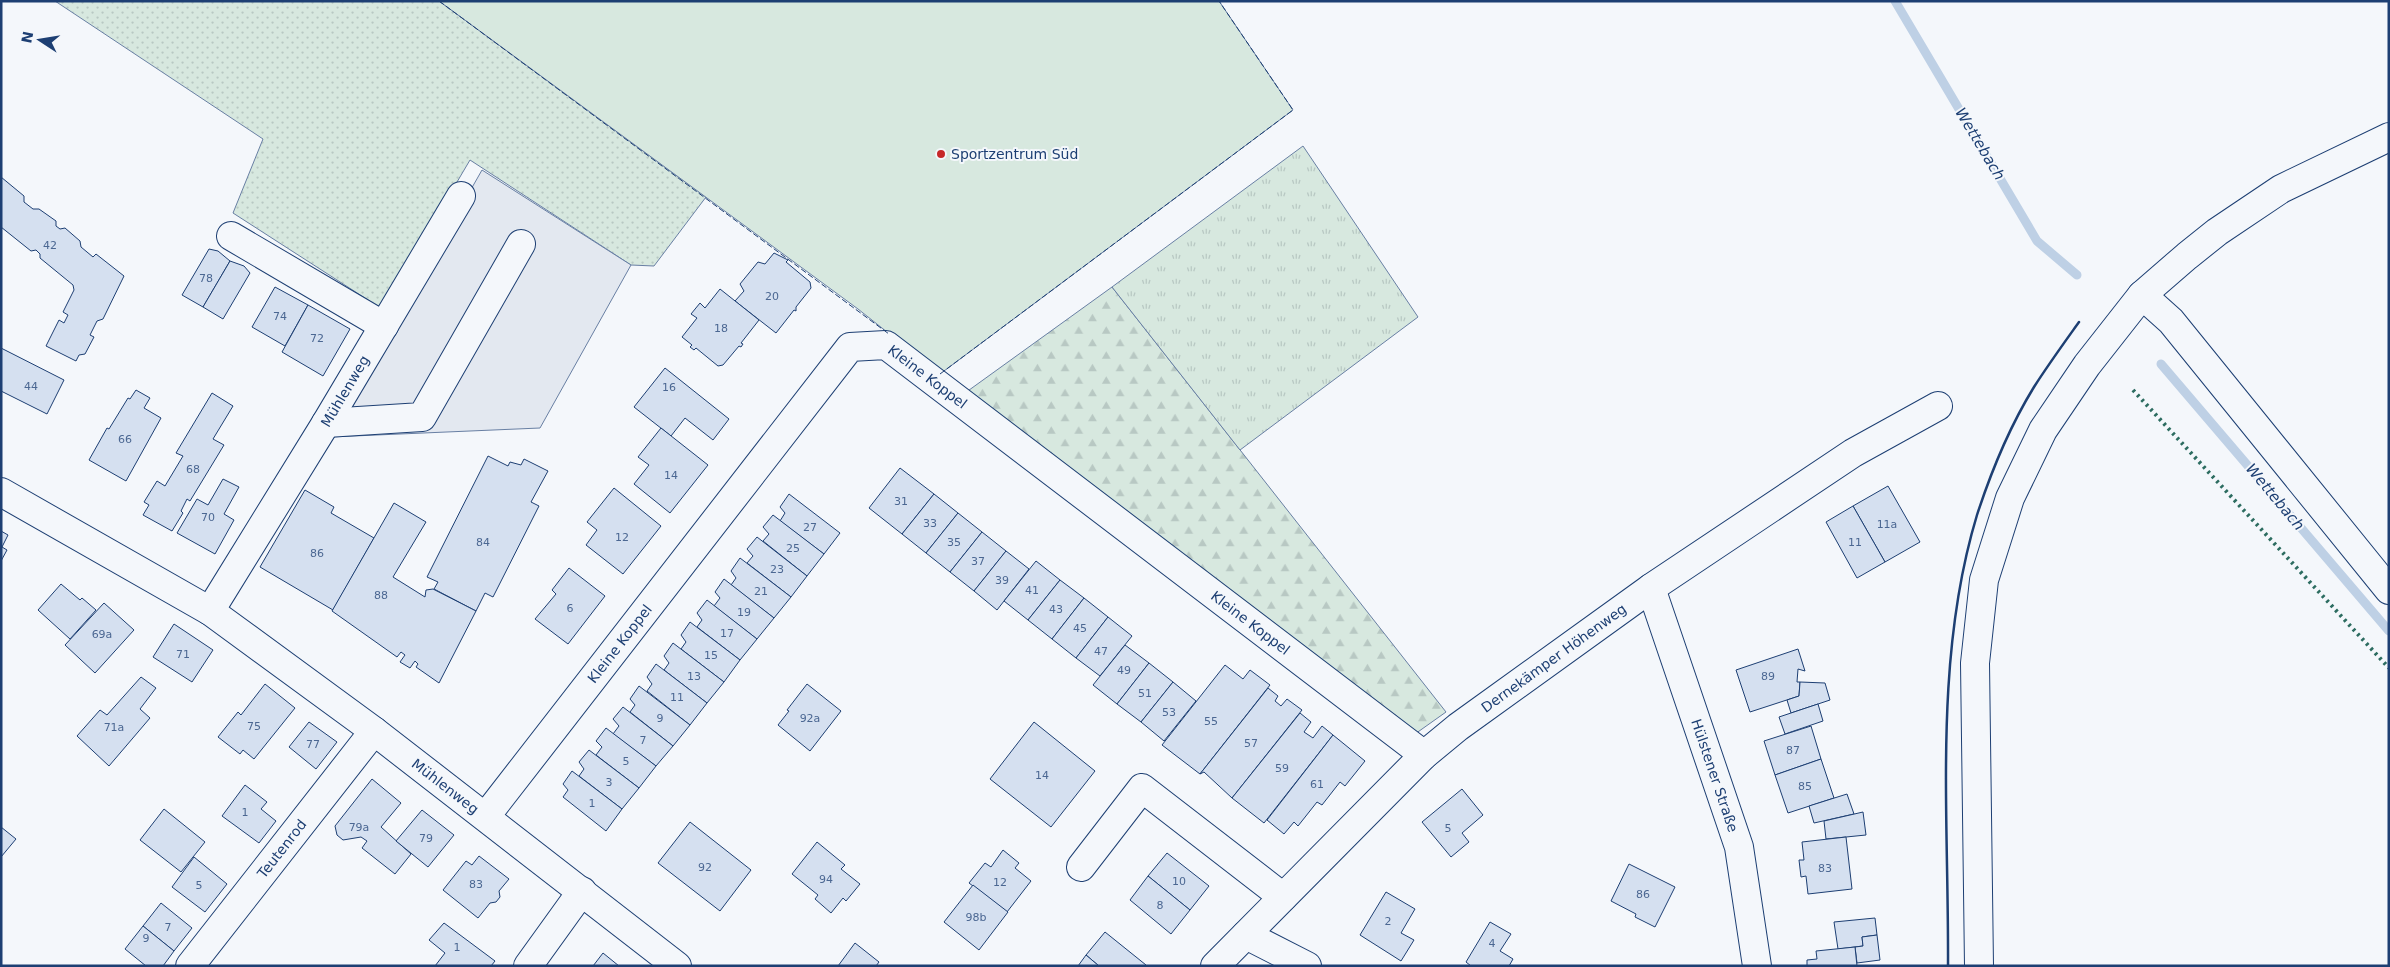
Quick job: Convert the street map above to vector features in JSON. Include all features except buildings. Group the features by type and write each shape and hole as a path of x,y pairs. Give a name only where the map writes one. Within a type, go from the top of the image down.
{"street":[{"path":"1980,966 1975,663 1984,580 2010,498 2043,430 2087,364 2142,295 2217,232 2281,189 2389,136"},
{"name":"Mühlenweg","path":"210,611 326,423 461,196"},
{"path":"231,236 384,326"},
{"path":"326,423 422,417 521,244"},
{"path":"2142,295 2171,322 2389,590"},
{"name":"Kleine Koppel","path":"486,816 850,347 886,345 1424,755"},
{"name":"Dernekämper Höhenweg","path":"1215,966 1424,755 1458,727 1651,588 1853,453 1938,406"},
{"name":"Mühlenweg","path":"1,492 210,611 486,816 677,966"},
{"name":"Hülstener Straße","path":"1651,588 1739,847 1757,966"},
{"name":"Teutenrod","path":"190,966 374,731"},
{"path":"1081,868 1142,788 1283,896"},
{"path":"528,966 582,892"},
{"path":"1246,935 1307,966"}],"green space":[{"path":"55,1 439,1 706,197 654,266 631,265 470,160 382,309 233,213 263,139"},
{"name":"Sportzentrum Süd","path":"439,1 1219,1 1293,110 940,374 858,309"},
{"path":"1303,146 1418,317 1240,450 1112,287"},
{"path":"1112,287 1446,712 1415,734 965,393"}],"shaded area":[{"path":"482,170 631,265 540,428 330,437"}],"waterway":[{"name":"Wettebach","path":"1895,1 2037,241 2077,275"},
{"name":"Wettebach","path":"2161,364 2389,631"}],"hedge":[{"path":"2133,390 2389,668"}],"fence":[{"path":"439,1 889,334"},
{"path":"940,374 1293,110 1219,1"}],"wall":[{"path":"1948,966 1946,739 1954,626 1963,570 1977,515 1988,482 2009,433 2034,387 2079,322"}],"place":[{"name":"Sportzentrum Süd","path":"941,154"}]}
